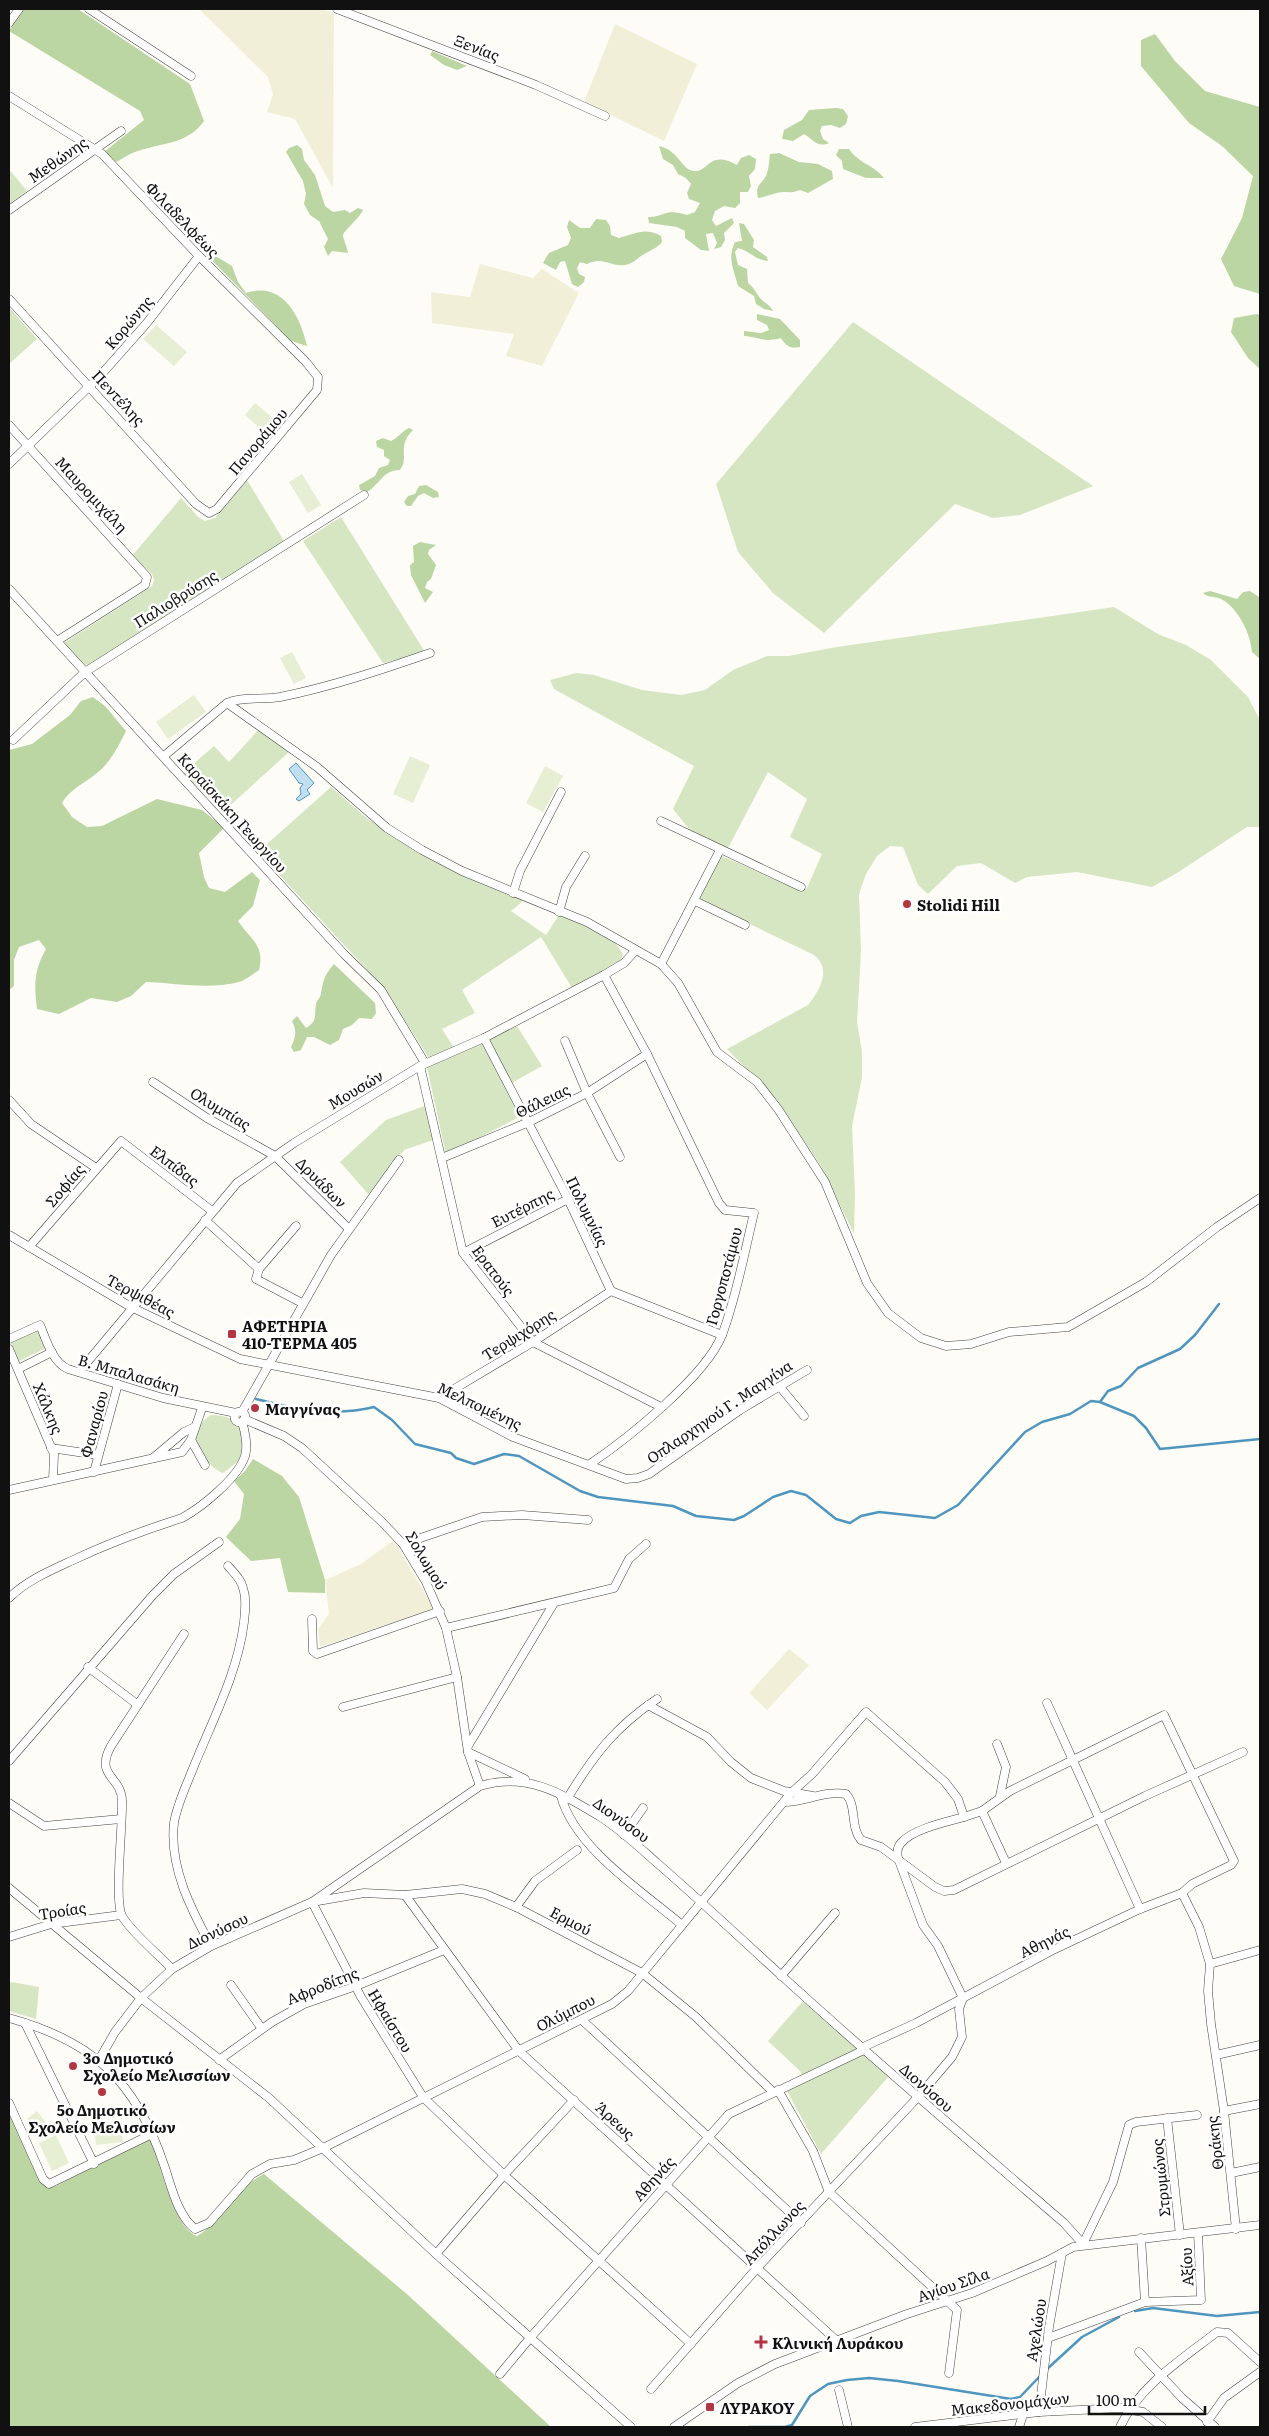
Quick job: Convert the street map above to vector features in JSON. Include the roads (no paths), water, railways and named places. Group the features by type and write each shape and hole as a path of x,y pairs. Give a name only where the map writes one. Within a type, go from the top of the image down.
{"street":[{"path":"9,23 19,9"},
{"path":"89,9 191,76"},
{"name":"Ξενίας","path":"337,9 536,85 605,116"},
{"name":"Φιλαδελφέως","path":"9,96 95,150 117,168 148,205 306,362 316,373 318,382"},
{"name":"Μεθώνης","path":"9,210 121,131"},
{"name":"Κορώνης","path":"9,464 90,386 146,324 199,256"},
{"name":"Πεντέλης","path":"9,299 196,504 209,513"},
{"name":"Πανοράμου","path":"209,513 217,509 312,397 318,382"},
{"name":"Μαυρομιχάλη","path":"9,425 145,572 147,577 145,585 57,641"},
{"name":"Παλιοβρύσης","path":"12,740 85,672 364,495"},
{"name":"Καραϊσκάκη Γεωργίου","path":"9,589 344,954 381,990 423,1064"},
{"path":"164,756 227,703 234,700 259,700 280,697 344,680 430,653"},
{"path":"227,703 317,767 387,828 462,871 587,922 635,951 661,964 688,999 717,1052 757,1082 783,1116 825,1182 868,1283 888,1314 921,1338 946,1346 971,1344 1009,1332 1068,1327 1146,1282 1217,1227 1260,1198"},
{"path":"513,893 520,871 562,792"},
{"path":"662,821 801,887"},
{"path":"661,964 720,850"},
{"path":"559,912 566,887 585,856"},
{"path":"695,901 745,925"},
{"name":"Μουσών","path":"79,1372 131,1307 237,1183 294,1143 423,1064 484,1038 604,975 624,962 635,951"},
{"name":"Γοργοποτάμου","path":"590,1464 612,1449 661,1407 706,1363 722,1335 754,1212 725,1210 719,1203 647,1054 604,975"},
{"name":"Πολυμνίας","path":"484,1038 568,1199 611,1291"},
{"path":"565,1042 587,1093 620,1157"},
{"name":"Θάλειας","path":"442,1158 529,1122 587,1093 647,1054"},
{"name":"Ερατούς","path":"423,1064 462,1253 533,1342 661,1407"},
{"name":"Ολυμπίας","path":"153,1082 207,1118 276,1156"},
{"path":"9,1100 31,1124 96,1168"},
{"name":"Σοφίας","path":"29,1247 121,1141"},
{"name":"Ελπίδας","path":"121,1141 212,1211"},
{"name":"Δρυάδων","path":"276,1156 348,1228"},
{"path":"9,1598 21,1587 41,1575 107,1544 182,1518 234,1477 242,1464 246,1450 241,1416 302,1304 348,1228 399,1160"},
{"name":"Ευτέρπης","path":"462,1253 568,1199"},
{"path":"205,1220 259,1269"},
{"path":"296,1226 259,1269 256,1279 302,1304"},
{"name":"Τερψιθέας","path":"9,1235 131,1307 240,1359 268,1365"},
{"path":"611,1291 722,1335"},
{"name":"Τερψιχόρης","path":"439,1398 533,1342 611,1291"},
{"name":"Β. Μπαλασάκη","path":"9,1339 40,1325 52,1352 63,1367 202,1408 241,1416"},
{"name":"Χάλκης","path":"9,1349 51,1448 54,1460 53,1480"},
{"path":"18,1369 52,1352"},
{"name":"Μελπομένης","path":"268,1365 439,1398 513,1437 590,1464"},
{"name":"Οπλαρχηγού Γ. Μαγγίνα","path":"590,1464 626,1479 650,1474 740,1410 806,1370"},
{"name":"Φαναρίου","path":"94,1472 118,1384"},
{"path":"780,1387 804,1416"},
{"path":"9,1490 182,1452 191,1440 202,1408"},
{"name":"Σολωμού","path":"241,1416 284,1436 302,1448 403,1544 426,1582 446,1628 457,1677 468,1749 480,1786"},
{"path":"153,1458 184,1432 195,1427"},
{"path":"191,1440 205,1465"},
{"path":"51,1448 98,1455"},
{"path":"403,1544 482,1518 522,1515 588,1520"},
{"path":"9,1761 88,1667 174,1574 219,1542"},
{"path":"446,1628 614,1588 629,1559 646,1544"},
{"path":"210,1946 181,1883 175,1847 174,1823 187,1784 235,1664 242,1632 246,1605 244,1588 228,1566"},
{"path":"534,1783 468,1749 554,1603"},
{"path":"312,1619 313,1651 317,1654 440,1611"},
{"path":"172,1969 121,1915 118,1891 123,1798 106,1770 104,1758 184,1634"},
{"path":"88,1667 138,1705"},
{"path":"343,1707 457,1677"},
{"path":"657,1699 609,1738 564,1798 568,1814 588,1842 609,1864 682,1925"},
{"path":"1046,1702 1140,1909"},
{"path":"648,1705 707,1737 731,1762 751,1778 791,1793 815,1797"},
{"name":"Ολύμπου","path":"152,2134 176,2200 187,2220 196,2229 209,2223 252,2174 270,2164 294,2160 323,2148 612,2004 628,1991 791,1793 812,1774 866,1712 945,1782 958,1798 964,1817"},
{"path":"963,1998 938,1946 923,1925 898,1858 898,1847 907,1839 926,1828 982,1811 1000,1796 1164,1715 1193,1775"},
{"path":"997,1744 1006,1767 1000,1796"},
{"path":"784,1802 796,1802 815,1797 846,1794 851,1800 858,1836 866,1842 875,1843 898,1858 935,1887 944,1891 954,1890 978,1880 1006,1863 1030,1854 1099,1818 1243,1752"},
{"name":"Αθηνάς","path":"500,2374 597,2261 708,2137 735,2110 863,2049 1051,1951 1140,1909 1182,1893 1192,1884 1231,1865 1234,1861 1232,1856 1193,1775"},
{"name":"Διονύσου","path":"99,2060 115,2032 141,1998 172,1969 210,1946 312,1902 480,1786 504,1780 534,1783 604,1819 624,1835 701,1901 863,2049 1064,2224 1083,2244"},
{"path":"9,1803 35,1822 44,1826 122,1819"},
{"path":"624,1835 643,1808"},
{"path":"982,1811 1006,1863"},
{"path":"516,1907 535,1881 577,1850"},
{"path":"9,1888 141,1998 269,2098 436,2254 631,2427"},
{"name":"Ερμού","path":"312,1902 364,1893 406,1895 462,1889 485,1894 516,1907 642,1973 696,2017 776,2091 813,2151 829,2192"},
{"name":"Θράκης","path":"1182,1893 1200,1927 1210,1964 1208,1991 1232,2173 1236,2229"},
{"name":"Άρεως","path":"406,1895 444,1950 519,2050 837,2341"},
{"name":"Ηφαίστου","path":"312,1902 356,1986 404,2069 424,2096 504,2175 691,2344"},
{"path":"781,1976 835,1913"},
{"name":"Τροίας","path":"9,1937 51,1924 121,1915"},
{"name":"Αφροδίτης","path":"219,2060 262,2029 304,2004 356,1986 444,1950"},
{"path":"1210,1964 1260,1950"},
{"path":"231,1985 262,2029"},
{"name":"Απόλλωνος","path":"651,2389 758,2267 918,2097 958,2046 962,2033 959,2009 963,1998"},
{"path":"9,2018 57,2035 99,2060 121,2080 139,2108 152,2134 52,2184 46,2182 9,2103"},
{"path":"582,2020 801,2223"},
{"path":"25,2023 94,2164"},
{"path":"1216,2055 1260,2045"},
{"path":"436,2254 504,2175 574,2100"},
{"path":"1224,2111 1260,2104"},
{"path":"1083,2244 1117,2172 1126,2131 1132,2123 1197,2115"},
{"name":"Στρυμώνος","path":"1167,2118 1180,2235"},
{"path":"1232,2173 1260,2167"},
{"path":"829,2192 949,2301 956,2310 957,2317 949,2373"},
{"name":"Αγίου Σίλα","path":"674,2427 738,2383 775,2364 1008,2279 1083,2244 1260,2226"},
{"name":"Αξίου","path":"1146,2302 1197,2302 1201,2300 1198,2233"},
{"path":"1048,2338 1146,2302 1141,2238"},
{"name":"Αχελώου","path":"1039,2412 1042,2375 1062,2253"},
{"path":"1120,2427 1130,2409 1162,2376 1217,2332 1228,2332 1260,2362"},
{"path":"1139,2352 1207,2422 1215,2427"},
{"path":"1207,2422 1224,2398 1260,2372"},
{"path":"839,2390 848,2427"},
{"name":"Μακεδονομάχων","path":"915,2427 1039,2412 1130,2409 1143,2412 1162,2427"},
{"path":"1019,2427 1023,2415"}],"water":[{"path":"296,763 314,783 307,790 310,794 299,801 296,799 301,794 300,788 303,784 299,783 289,769"}],"waterway":[{"path":"1100,1402 1108,1391 1121,1386 1138,1368 1180,1349 1195,1335 1219,1304"},
{"path":"256,1399 300,1409 329,1411 359,1410 374,1407 392,1420 415,1444 451,1453 456,1458 474,1464 504,1454 519,1456 580,1491 598,1497 673,1506 696,1516 734,1520 744,1516 773,1497 791,1491 806,1495 836,1519 850,1523 861,1516 879,1512 935,1518 958,1505 1025,1432 1042,1422 1070,1414 1091,1401 1100,1402 1134,1416 1146,1428 1160,1449 1260,1439"},
{"path":"1135,2311 1153,2308 1217,2316 1260,2312"},
{"path":"1046,2370 1082,2337 1119,2317"},
{"path":"749,2427 785,2427 792,2425 810,2396 828,2384 847,2380 869,2378 898,2381 1011,2399 1020,2397 1042,2374"}],"place":[{"name":"Stolidi Hill","path":"907,904"},
{"name":"ΑΦΕΤΗΡΙΑ 410-ΤΕΡΜΑ 405","path":"232,1334"},
{"name":"Μαγγίνας","path":"255,1408"},
{"name":"3ο Δημοτικό Σχολείο Μελισσίων","path":"73,2066"},
{"name":"5ο Δημοτικό Σχολείο Μελισσίων","path":"102,2092"},
{"name":"Κλινική Λυράκου","path":"761,2342"},
{"name":"ΛΥΡΑΚΟΥ","path":"710,2407"}]}
